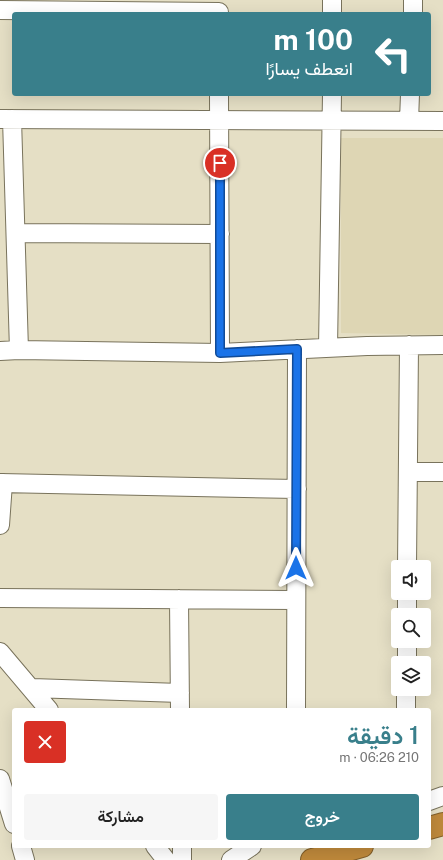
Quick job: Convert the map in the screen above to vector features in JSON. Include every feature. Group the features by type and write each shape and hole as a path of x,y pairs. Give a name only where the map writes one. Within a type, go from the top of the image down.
{"highway":[{"path":"431,827 443,824"},
{"path":"312,860 355,848"}],"street":[{"path":"332,0 332,12"},
{"path":"413,0 413,12"},
{"path":"0,10 219,9"},
{"path":"219,96 220,353"},
{"path":"328,348 332,96"},
{"path":"409,121 410,96"},
{"path":"20,350 17,233 6,119 332,122 443,121"},
{"path":"17,233 220,234"},
{"path":"407,560 409,345"},
{"path":"0,351 220,353 409,345 443,346"},
{"path":"296,708 297,349"},
{"path":"408,472 443,472"},
{"path":"0,525 2,483 297,488"},
{"path":"0,598 296,600"},
{"path":"32,688 180,702 178,599"},
{"path":"0,652 47,708"},
{"path":"406,696 406,708"},
{"path":"0,779 12,818"},
{"path":"431,799 443,796"},
{"path":"22,848 25,860"},
{"path":"157,848 166,860"},
{"path":"182,848 182,860"},
{"path":"231,860 249,848"}],"shaded area":[{"path":"341,138 443,138 443,335 341,333"}],"route":[{"path":"220,163 220,353 297,349 296,568"}]}
